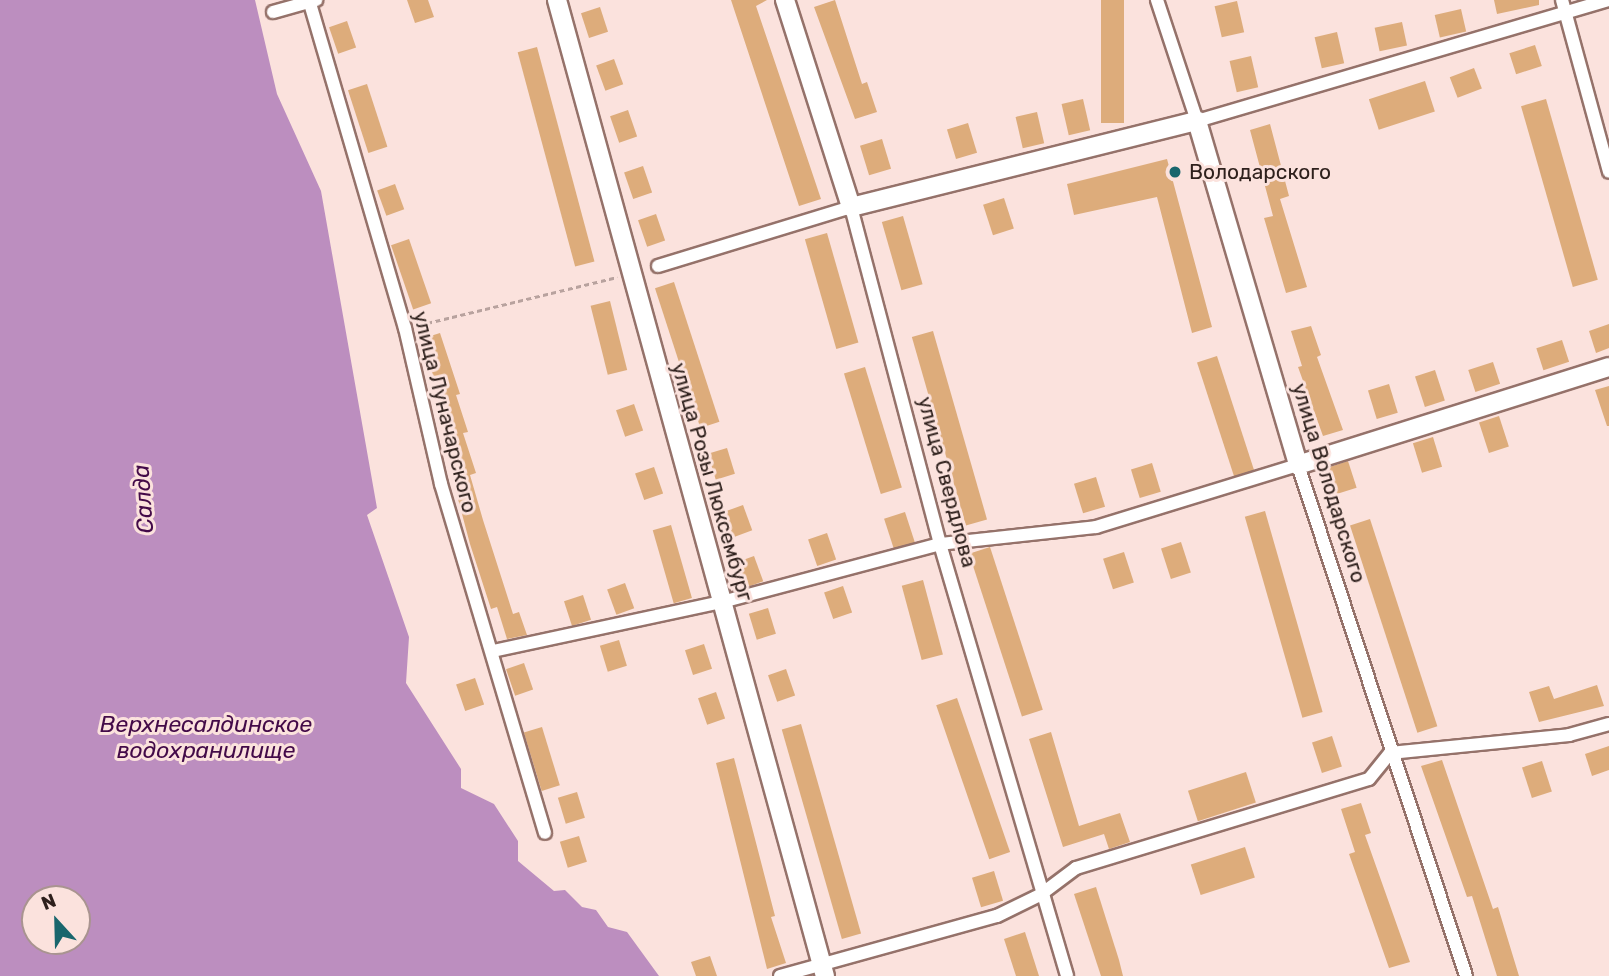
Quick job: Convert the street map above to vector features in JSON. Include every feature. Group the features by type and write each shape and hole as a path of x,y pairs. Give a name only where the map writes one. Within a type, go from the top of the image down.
{"street":[{"name":"улица Розы Люксембург","path":"557,0 823,970"},
{"name":"улица Свердлова","path":"785,0 850,208 940,544 1040,895 1067,976"},
{"name":"улица Володарского","path":"1157,0 1198,121 1298,465 1390,753 1466,976"},
{"path":"1562,0 1609,173"},
{"path":"658,266 850,208 1198,121 1609,0"},
{"path":"273,12 312,1"},
{"name":"улица Луначарского","path":"312,1 405,328 441,484 494,652 545,833"},
{"path":"494,652 722,602 940,544 1096,527 1609,367"},
{"path":"780,976 823,970 997,916 1040,895 1076,868 1369,779 1390,753 1569,734 1609,724"}],"path":[{"path":"405,328 631,274"}],"water":[{"name":"Верхнесалдинское водохранилище","path":"0,0 255,0 277,94 321,191 377,508 367,515 409,637 406,683 461,769 461,788 494,804 518,841 518,861 554,891 565,890 582,907 596,910 608,927 627,932 659,976 0,976"}],"building":[{"path":"407,0 428,0 434,17 415,23"},
{"path":"731,0 767,0 756,6 821,199 799,206"},
{"path":"835,0 862,84 867,82 877,112 855,119 814,7"},
{"path":"1101,0 1124,0 1124,123 1101,123"},
{"path":"1494,0 1539,0 1539,5 1497,14"},
{"path":"1237,1 1244,32 1222,37 1215,6"},
{"path":"600,7 608,32 589,38 581,13"},
{"path":"1461,9 1466,31 1440,37 1435,15"},
{"path":"347,21 356,47 338,54 329,27"},
{"path":"1402,22 1407,45 1380,51 1375,28"},
{"path":"1337,32 1344,63 1322,68 1315,37"},
{"path":"1535,45 1542,66 1516,74 1509,53"},
{"path":"537,47 594,261 575,267 518,52"},
{"path":"1251,56 1258,87 1237,92 1230,61"},
{"path":"614,59 623,84 605,91 596,65"},
{"path":"1474,68 1482,89 1458,98 1450,77"},
{"path":"1425,81 1435,111 1379,130 1369,99"},
{"path":"367,84 387,147 368,153 348,90"},
{"path":"1083,99 1090,130 1069,135 1062,104"},
{"path":"1546,99 1598,280 1573,287 1521,106"},
{"path":"628,110 637,136 619,143 610,116"},
{"path":"1037,112 1044,143 1023,148 1016,117"},
{"path":"968,123 977,153 956,159 947,129"},
{"path":"1270,124 1289,196 1280,199 1307,287 1286,293 1264,218 1273,216 1250,130"},
{"path":"882,139 891,169 869,175 860,146"},
{"path":"1167,159 1212,327 1192,333 1157,197 1074,215 1067,184"},
{"path":"643,166 652,192 633,199 624,173"},
{"path":"395,184 404,209 386,216 377,190"},
{"path":"1004,198 1014,228 993,235 983,205"},
{"path":"656,214 665,240 647,247 638,220"},
{"path":"903,216 923,284 901,290 882,222"},
{"path":"827,233 858,343 836,349 805,239"},
{"path":"409,239 431,303 413,309 391,245"},
{"path":"674,282 719,422 700,428 655,288"},
{"path":"610,301 627,370 608,375 591,306"},
{"path":"1609,324 1609,348 1596,353 1589,331"},
{"path":"1311,326 1321,355 1317,357 1343,430 1323,436 1298,367 1302,366 1291,331"},
{"path":"933,331 987,519 966,525 912,337"},
{"path":"440,333 460,394 456,395 468,432 463,433 476,473 470,475 513,614 519,612 527,635 507,639 497,607 491,609 470,544 458,499 463,498 449,453 454,451 441,412 445,411 421,339"},
{"path":"1562,340 1569,362 1543,370 1536,348"},
{"path":"1217,356 1254,470 1234,477 1197,362"},
{"path":"1493,362 1500,384 1475,392 1468,370"},
{"path":"865,367 902,487 881,494 844,373"},
{"path":"1435,370 1445,400 1425,407 1415,376"},
{"path":"1389,384 1398,413 1377,419 1368,390"},
{"path":"1609,386 1609,426 1607,426 1595,390"},
{"path":"634,404 643,430 625,437 616,410"},
{"path":"1499,416 1509,446 1489,453 1479,422"},
{"path":"1433,437 1442,467 1422,473 1413,443"},
{"path":"727,448 735,474 716,480 708,454"},
{"path":"1348,461 1357,488 1337,494 1328,467"},
{"path":"1152,463 1161,492 1140,498 1131,469"},
{"path":"654,467 663,493 644,500 635,474"},
{"path":"1096,477 1105,507 1083,513 1074,484"},
{"path":"743,505 752,530 733,537 724,512"},
{"path":"1265,511 1323,712 1302,718 1245,517"},
{"path":"905,512 915,542 894,549 884,519"},
{"path":"1370,519 1437,726 1417,733 1350,525"},
{"path":"671,525 692,598 674,603 653,530"},
{"path":"827,533 836,559 817,566 808,540"},
{"path":"1181,542 1191,572 1171,579 1161,548"},
{"path":"990,547 1043,710 1022,716 969,554"},
{"path":"1124,552 1134,582 1113,589 1103,559"},
{"path":"754,556 763,581 745,588 736,562"},
{"path":"923,580 943,654 922,660 902,586"},
{"path":"625,583 634,608 616,615 607,589"},
{"path":"843,586 852,612 833,619 824,593"},
{"path":"583,595 591,620 572,626 564,601"},
{"path":"768,608 776,634 757,640 749,614"},
{"path":"619,640 627,666 608,672 600,646"},
{"path":"704,644 712,669 693,675 685,650"},
{"path":"524,663 533,689 515,696 506,669"},
{"path":"786,669 795,695 777,702 768,675"},
{"path":"475,678 484,704 465,711 456,685"},
{"path":"1597,685 1604,706 1539,722 1529,692 1549,686 1554,699"},
{"path":"716,692 725,718 707,725 698,698"},
{"path":"957,698 1010,852 989,859 936,705"},
{"path":"801,724 861,934 842,939 782,730"},
{"path":"542,727 560,785 542,791 524,733"},
{"path":"1051,732 1079,826 1120,813 1130,842 1109,849 1104,834 1063,847 1029,739"},
{"path":"1332,736 1342,766 1322,773 1312,742"},
{"path":"1609,746 1609,770 1592,776 1585,754"},
{"path":"734,758 775,916 771,917 786,963 767,969 716,763"},
{"path":"1442,760 1493,909 1498,907 1519,976 1497,976 1472,896 1467,897 1421,766"},
{"path":"1542,761 1552,791 1532,798 1522,767"},
{"path":"1246,772 1256,802 1198,821 1188,791"},
{"path":"577,792 585,818 566,824 558,798"},
{"path":"1361,803 1371,833 1365,835 1410,962 1389,968 1349,854 1355,852 1341,809"},
{"path":"579,836 587,862 568,868 560,842"},
{"path":"1245,847 1255,877 1201,895 1191,865"},
{"path":"994,871 1003,901 981,907 972,878"},
{"path":"1096,887 1123,976 1101,976 1074,894"},
{"path":"1025,932 1039,976 1016,976 1004,939"},
{"path":"710,956 717,976 696,976 691,962"}],"place":[{"name":"Володарского","path":"1175,172"}],"water label":[{"name":"Салда","path":"143,499"}]}
